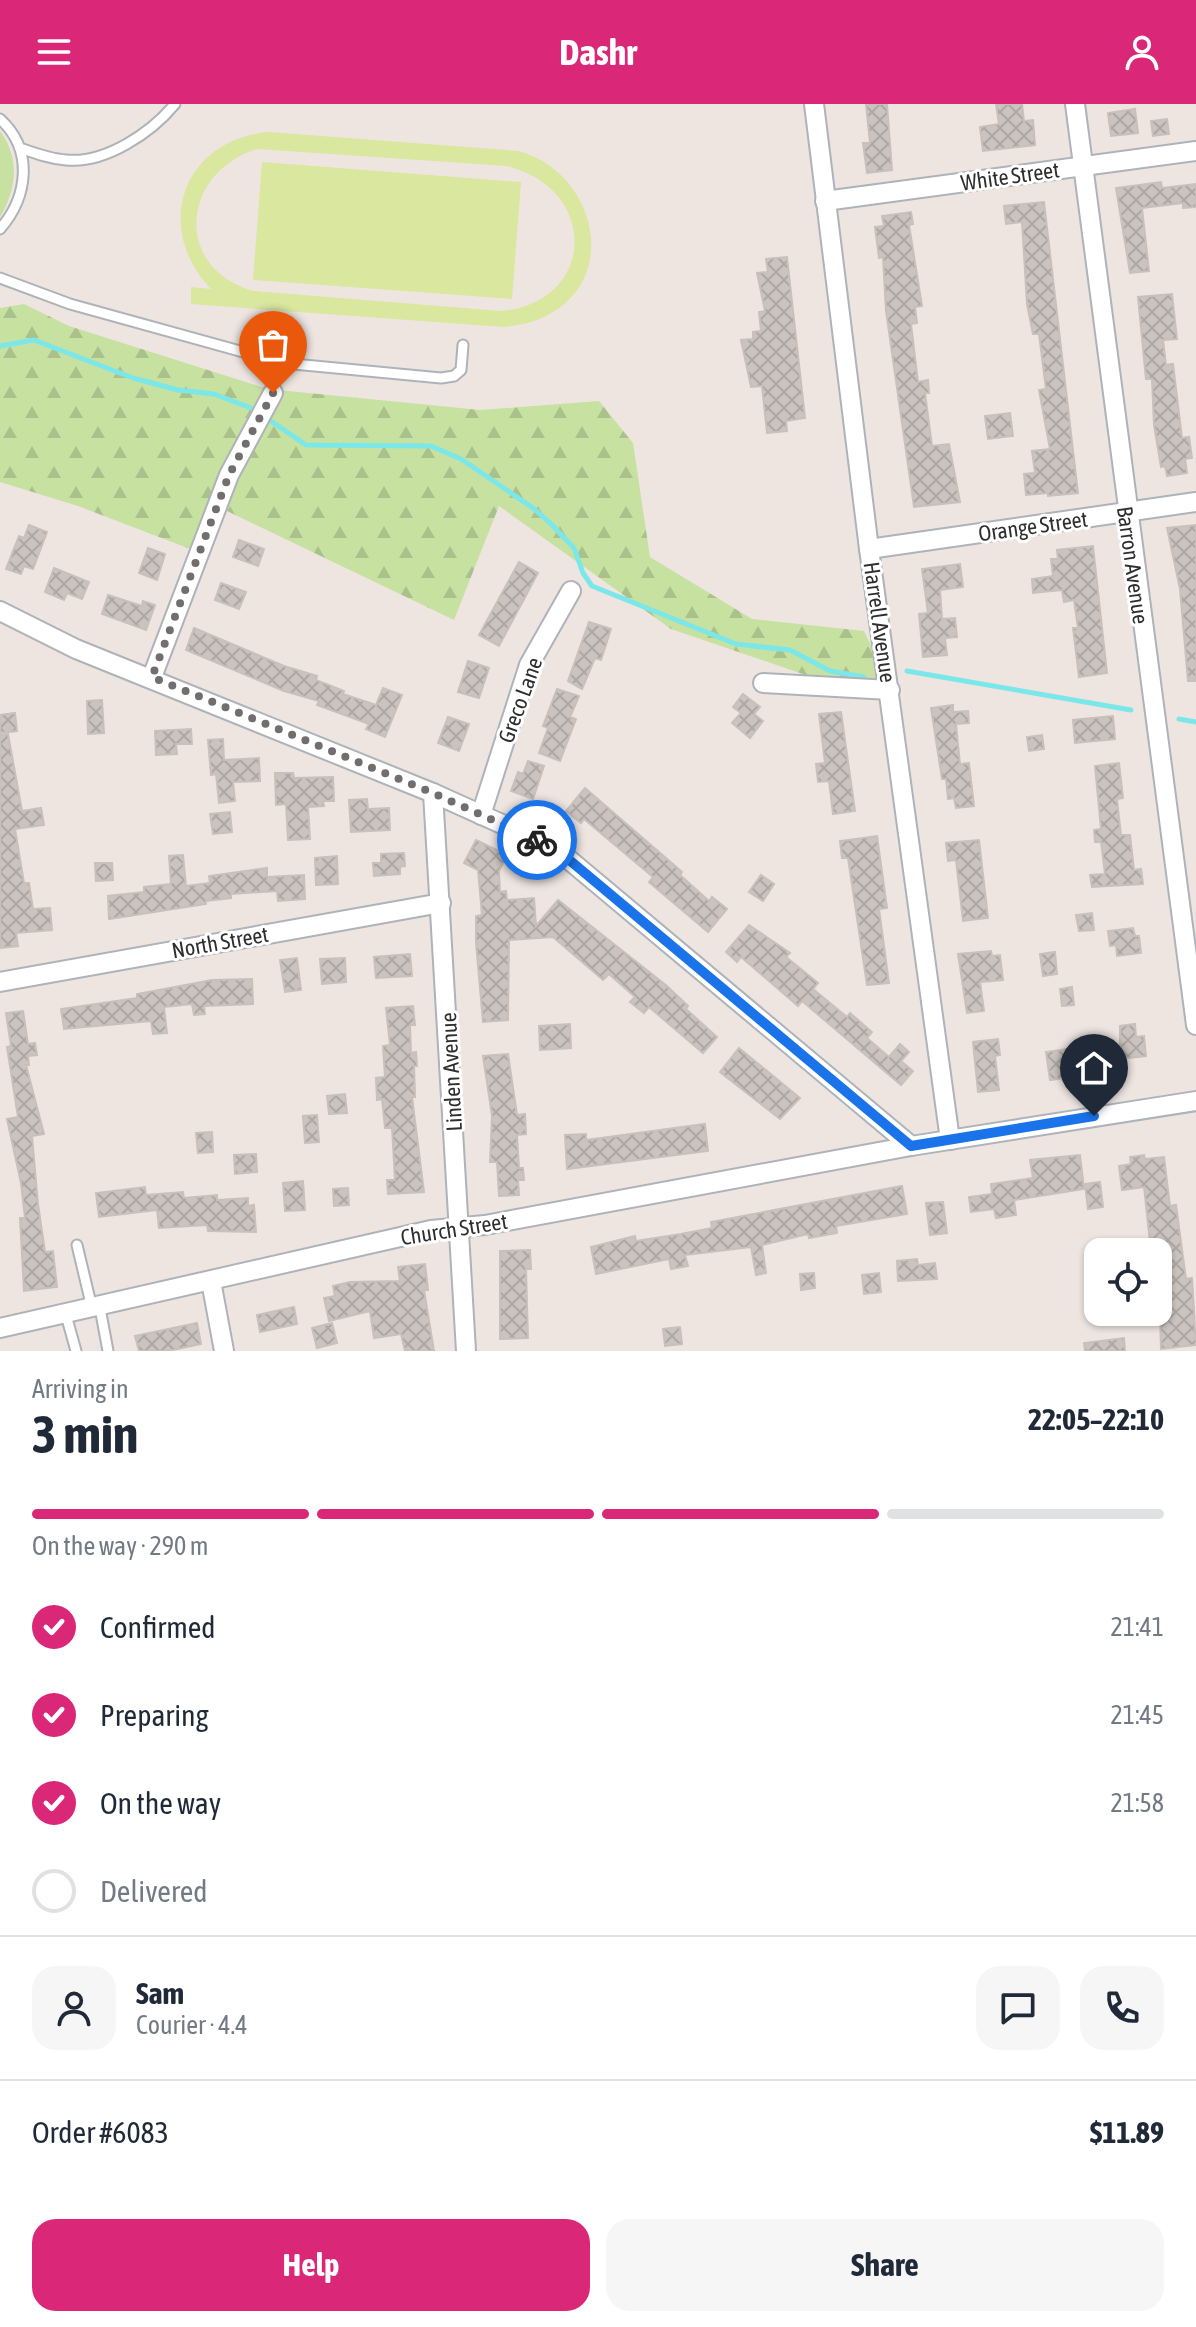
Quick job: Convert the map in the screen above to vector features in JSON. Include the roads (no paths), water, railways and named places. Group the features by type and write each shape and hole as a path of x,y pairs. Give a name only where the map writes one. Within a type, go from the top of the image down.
{"street":[{"name":"Harrell Avenue","path":"814,104 869,549 950,1140"},
{"name":"Barron Avenue","path":"1075,104 1126,513 1196,1025"},
{"name":"White Street","path":"825,201 1196,151"},
{"path":"152,677 229,475 273,393"},
{"name":"Orange Street","path":"869,549 1196,502"},
{"name":"Greco Lane","path":"481,815 529,665 571,591"},
{"path":"0,611 76,649 152,677 433,793 555,848 911,1146"},
{"path":"763,683 890,690"},
{"name":"Linden Avenue","path":"433,793 466,1351"},
{"name":"North Street","path":"0,982 441,903"},
{"name":"Church Street","path":"0,1328 460,1227 911,1146 1196,1101"},
{"path":"211,1281 224,1351"}],"lane":[{"path":"0,119 23,149 67,161 89,159 133,140 175,104"},
{"path":"0,229 19,195 23,149"},
{"path":"0,278 70,304 254,356 321,369 441,378 454,376 461,370 463,345"},
{"path":"77,1245 108,1351"},
{"path":"66,1315 76,1351"}],"waterway":[{"path":"0,346 34,340 133,378 178,390 214,394 251,408"},
{"path":"271,421 306,445 431,446 461,459 533,508 574,548 583,573 592,586 736,644 790,650 830,671 864,677"},
{"path":"907,671 1131,710"},
{"path":"1179,719 1196,722"}]}
